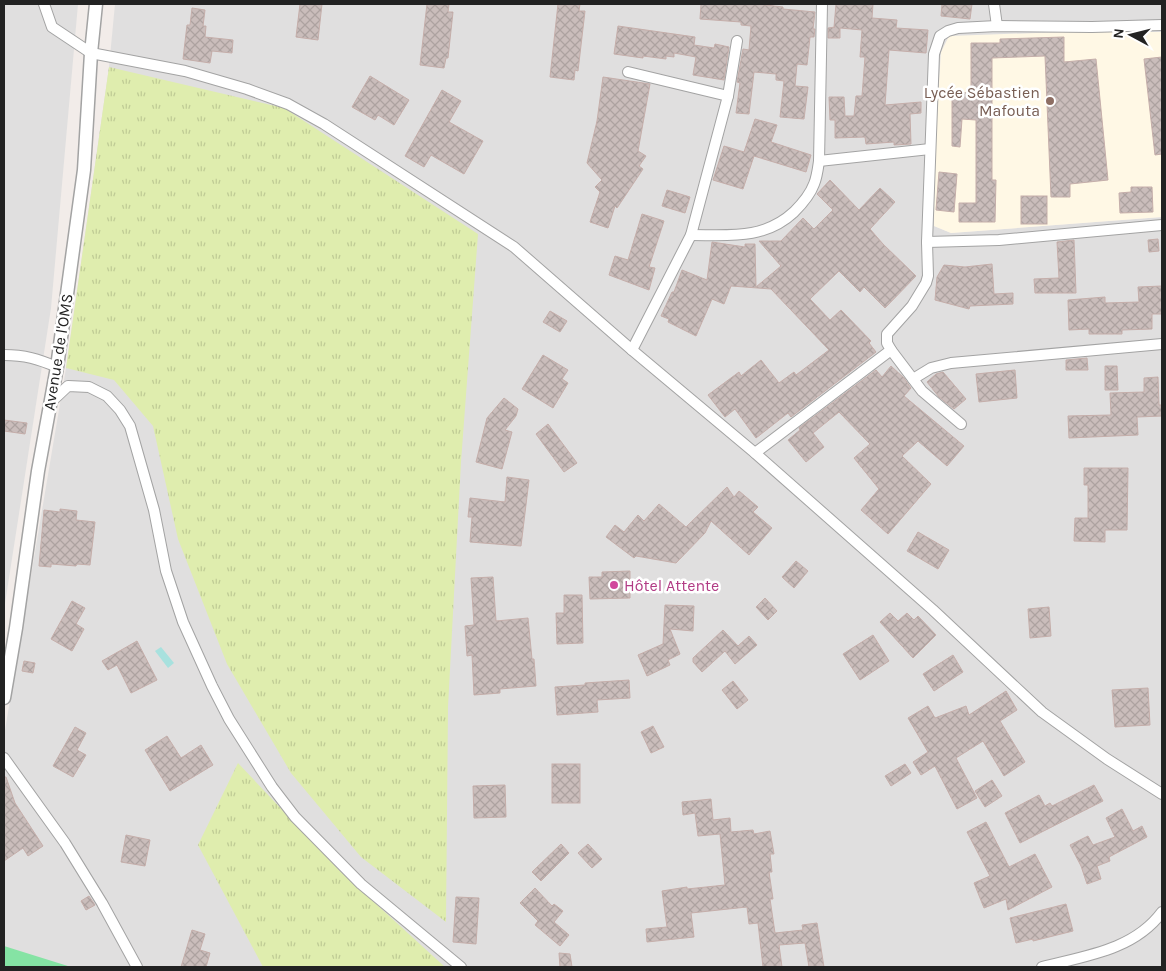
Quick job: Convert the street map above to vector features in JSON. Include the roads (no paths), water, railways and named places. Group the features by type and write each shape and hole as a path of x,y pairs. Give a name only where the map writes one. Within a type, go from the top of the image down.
{"street":[{"path":"44,4 52,27 91,53 185,71 247,89 288,104 324,124 514,247 632,350 755,453 933,610 1042,712 1108,759 1162,794"},
{"name":"Avenue de l'OMS","path":"4,698 15,637 38,471 57,367 84,170 96,4"},
{"path":"690,235 736,236 763,231 784,221 804,202 814,184 820,161 822,4"},
{"path":"994,4 997,26"},
{"path":"961,424 922,391 886,343 887,334 912,306 926,283 928,276 927,242 934,54 940,36 958,28 997,26 1092,27 1162,25"},
{"path":"632,350 690,235 728,96 737,41"},
{"path":"628,72 728,96"},
{"path":"820,161 930,149"},
{"path":"927,242 999,240 1162,225"},
{"path":"913,379 931,368 951,363 1162,344"},
{"path":"755,453 891,350"},
{"path":"4,355 37,358 57,367"},
{"path":"51,402 68,386 89,387 107,396 120,410 130,426 137,448 154,510 166,571 183,622 228,719 272,786 302,824 361,884 461,967"},
{"path":"4,758 65,843 102,903 137,967"},
{"path":"1042,967 1113,949 1130,941 1162,912"}],"water":[{"path":"161,647 174,663 168,668 155,651"}],"place":[{"name":"Lycée Sébastien Mafouta","path":"1050,101"},
{"name":"Hôtel Attente","path":"614,585"}]}
